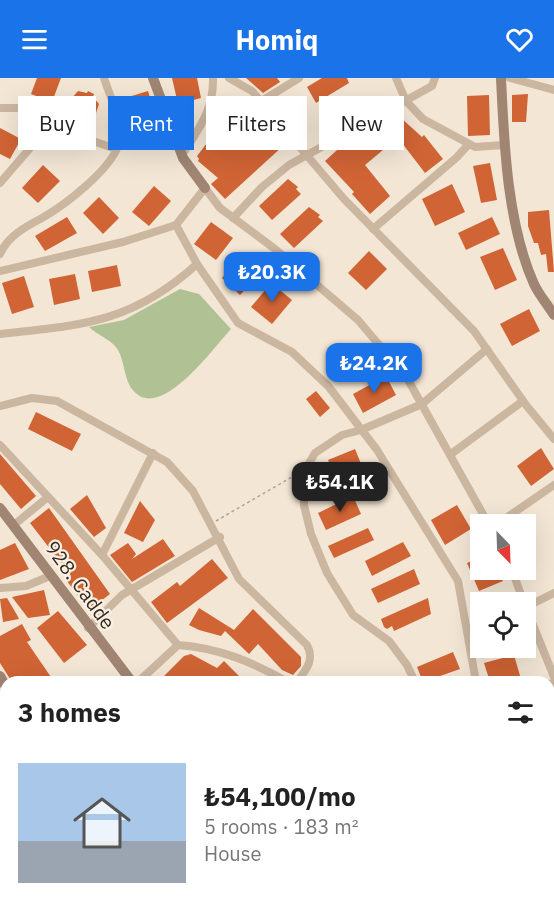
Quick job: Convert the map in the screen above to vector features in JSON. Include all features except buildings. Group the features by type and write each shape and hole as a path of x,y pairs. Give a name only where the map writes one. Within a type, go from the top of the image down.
{"street":[{"path":"104,78 110,96"},
{"path":"153,78 182,155 220,208 274,249 358,320 407,378 483,514"},
{"path":"182,155 203,122 214,97 213,78"},
{"path":"229,78 255,96"},
{"path":"270,96 298,78"},
{"path":"396,78 406,101 423,118 475,147 504,145"},
{"path":"233,218 289,165 432,86 435,78"},
{"path":"501,78 504,145 513,216 534,284 554,315"},
{"path":"510,78 554,90"},
{"path":"0,108 18,108"},
{"path":"373,229 456,158 469,144"},
{"path":"0,183 28,150"},
{"path":"0,253 3,246 18,232 60,208 96,176 115,150"},
{"path":"303,150 373,229 474,331 523,401 554,439"},
{"path":"0,270 123,242 176,225 205,188"},
{"path":"176,225 197,264 238,323 292,352 329,387 362,430 458,581 475,676"},
{"path":"0,334 61,329 124,314 177,282 197,264"},
{"path":"412,676 407,664 389,641 353,615 327,573 311,534 304,505 304,472 315,453 342,435 362,430 422,404 487,349"},
{"path":"0,406 32,398 57,401 167,462 186,480 220,537 239,579 310,651 310,663 301,676"},
{"path":"451,454 523,401"},
{"path":"0,445 102,555 178,645"},
{"path":"102,555 153,453"},
{"path":"512,514 554,485"},
{"path":"15,524 48,497"},
{"name":"928. Cadde","path":"0,508 15,524 88,628 127,676"},
{"path":"88,628 116,600 220,537"},
{"path":"0,588 26,586 50,576"},
{"path":"536,600 554,593"},
{"path":"536,632 554,676"},
{"path":"139,676 178,645 207,647 257,665 277,676"}],"path":[{"path":"212,524 288,476 304,472"}],"green space":[{"path":"180,289 199,294 231,329 199,365 171,391 156,397 143,397 129,384 121,356 115,346 89,327 124,320"}]}
